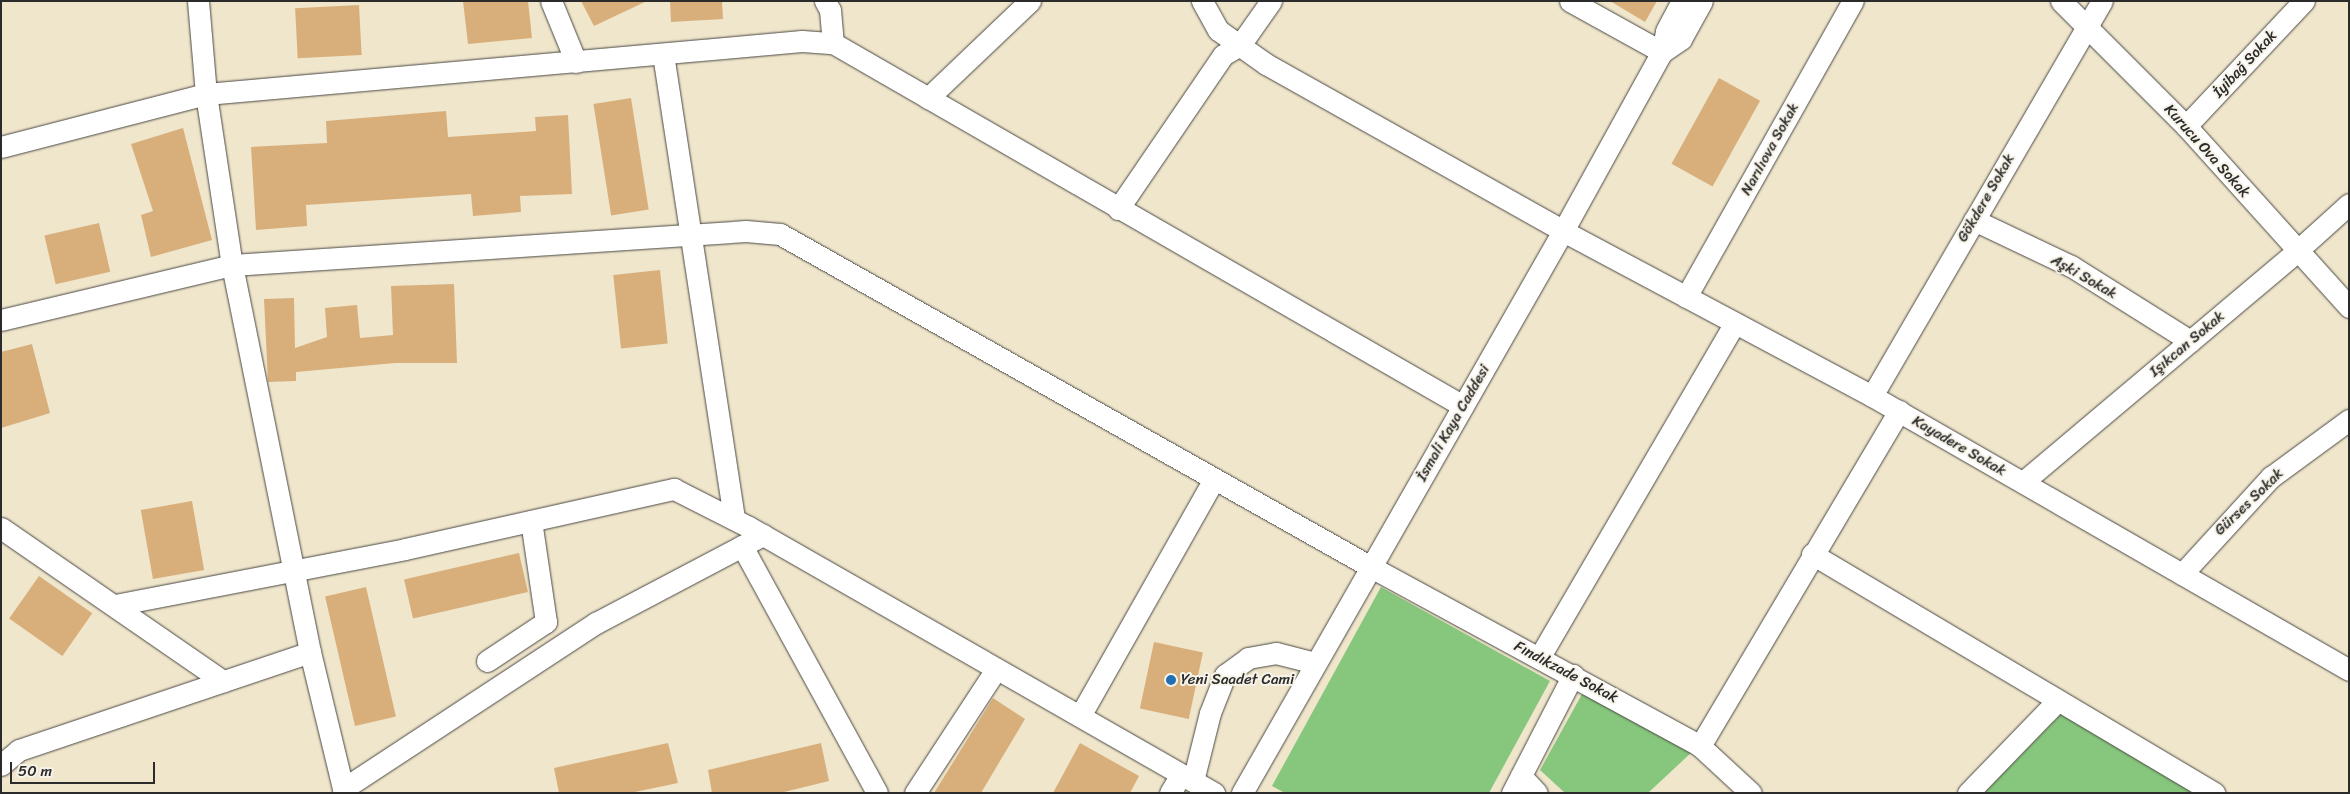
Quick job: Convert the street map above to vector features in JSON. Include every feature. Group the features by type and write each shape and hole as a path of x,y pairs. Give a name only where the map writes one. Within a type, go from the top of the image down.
{"street":[{"path":"198,1 206,94 232,265 295,569 310,652 344,791 596,623 763,535"},
{"path":"551,1 576,62"},
{"path":"825,1 830,10 833,43"},
{"path":"928,98 1030,1"},
{"name":"Kayadere Sokak","path":"1202,1 1218,30 1266,64 1563,231 1899,411 2347,667"},
{"path":"1118,209 1223,55 1240,45 1271,1"},
{"path":"1570,1 1662,52"},
{"name":"İsmali Kaya Caddesi","path":"1242,793 1563,231 1662,52 1666,31 1682,1"},
{"name":"İsmali Kaya Caddesi","path":"1662,52 1681,39 1702,1"},
{"name":"Narılıova Sokak","path":"1686,297 1853,1"},
{"name":"Kurucu Ova Sokak","path":"2061,1 2186,126 2349,307"},
{"name":"Gökdere Sokak","path":"1872,396 2086,25 2102,1"},
{"name":"İyibağ Sokak","path":"2186,126 2304,1"},
{"path":"1,147 206,94 802,41 833,43 1118,209 1463,406"},
{"path":"663,54 693,234 734,519"},
{"name":"Işıkcan Sokak","path":"2022,482 2297,251 2349,204"},
{"name":"Aşki Sokak","path":"1974,220 2071,266 2190,341"},
{"name":"Fındıkzade Sokak","path":"1,320 232,265 746,231 780,234 1371,567 1573,675 1700,746 1751,793"},
{"path":"1539,658 1735,323"},
{"path":"1700,746 1812,554 1899,411"},
{"name":"Gürses Sokak","path":"2182,574 2271,477 2349,420"},
{"path":"1080,716 1214,479"},
{"path":"115,605 530,521 674,489 763,535 1214,793"},
{"path":"487,661 546,622 530,521"},
{"path":"1,528 223,681"},
{"path":"742,546 877,793"},
{"path":"1812,554 2214,793"},
{"path":"1,765 19,750 310,652"},
{"path":"1170,793 1187,778 1225,675 1248,658 1276,653 1315,663"},
{"path":"915,793 996,669"},
{"path":"1537,793 1517,785 1573,675"},
{"path":"1968,793 2058,700"}],"green space":[{"path":"1381,587 1550,681 1489,793 1285,793 1272,786"},
{"path":"1587,685 1693,751 1648,793 1565,793 1540,770"},
{"path":"2062,713 2196,793 1984,793"}],"building":[{"path":"463,1 528,1 532,38 468,44"},
{"path":"581,1 647,1 594,26"},
{"path":"670,1 722,1 723,19 671,22"},
{"path":"1610,1 1657,1 1645,22"},
{"path":"359,5 362,55 298,58 295,8"},
{"path":"1719,78 1760,101 1713,186 1671,164"},
{"path":"631,98 649,210 611,216 593,104"},
{"path":"446,111 448,137 536,131 535,117 568,115 572,194 520,196 521,212 473,216 471,194 306,205 307,226 256,230 251,147 327,143 326,121"},
{"path":"183,128 212,240 151,257 141,215 153,211 131,144"},
{"path":"99,223 110,272 56,284 44,236"},
{"path":"660,270 668,344 621,349 613,275"},
{"path":"454,284 457,363 395,363 296,372 296,381 268,382 264,299 294,298 295,348 327,337 325,308 357,305 360,338 393,335 391,286"},
{"path":"32,344 50,413 1,428 1,352"},
{"path":"192,501 204,570 153,579 141,510"},
{"path":"519,553 528,592 413,619 404,580"},
{"path":"39,576 92,613 62,656 9,619"},
{"path":"366,587 396,717 355,726 325,596"},
{"name":"Yeni Saadet Cami","path":"1154,642 1203,652 1189,719 1140,709"},
{"path":"993,698 1025,719 981,793 934,793"},
{"path":"668,743 678,783 630,793 559,793 554,768"},
{"path":"821,743 829,781 780,793 712,793 708,770"},
{"path":"1080,743 1139,776 1130,793 1053,793"}],"place":[{"name":"Yeni Saadet Cami","path":"1171,680"}]}
